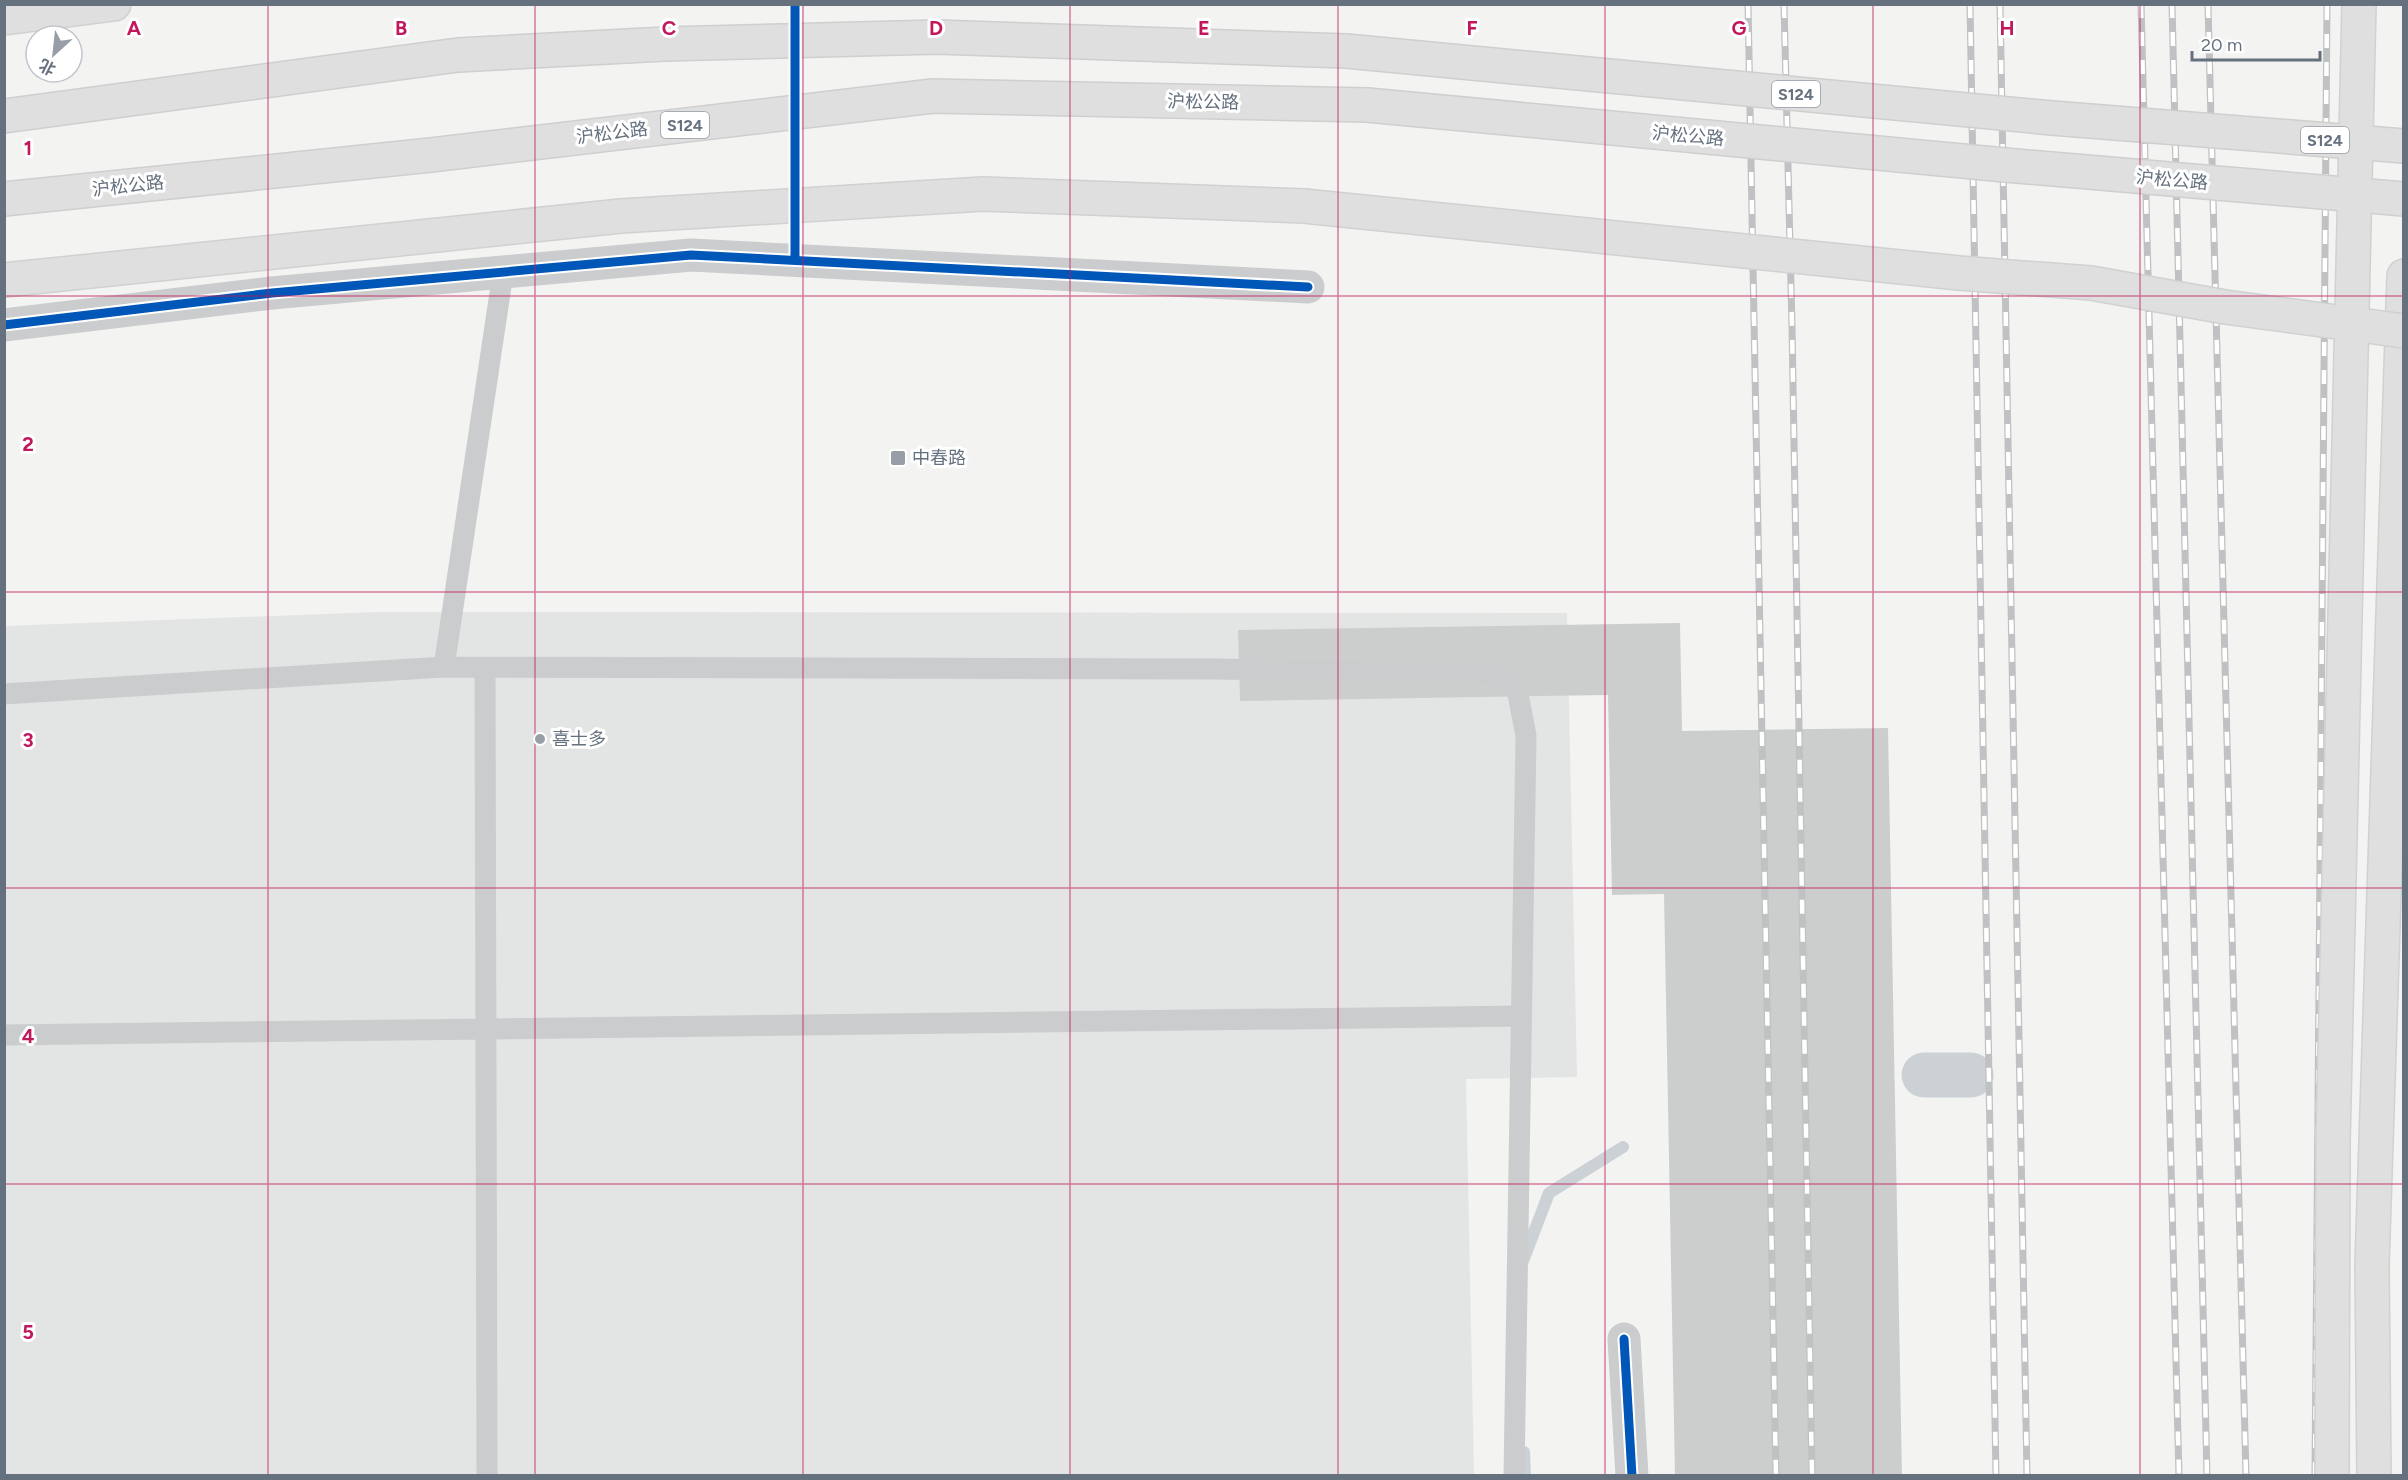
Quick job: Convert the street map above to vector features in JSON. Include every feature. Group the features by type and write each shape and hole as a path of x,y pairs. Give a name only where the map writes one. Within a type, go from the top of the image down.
{"main road":[{"path":"4,18 114,4"},
{"path":"2332,1476 2333,1143 2359,4"},
{"name":"S124","path":"4,116 458,55 665,44 937,37 1346,51 2040,117 2403,146"},
{"name":"沪松公路","path":"4,199 419,156 933,96 1367,105 1993,164 2403,199"},
{"path":"4,280 621,216 983,194 1315,207 1947,272 2091,283 2225,307 2403,331"},
{"path":"2374,1476 2372,1265 2403,276"}],"street":[{"path":"4,325 272,293 691,255 1308,287"},
{"path":"1624,1339 1632,1476"}],"lane":[{"path":"444,667 503,273"},
{"path":"4,694 444,667 1200,669 1493,673 1517,689 1526,735 1514,1476"},
{"path":"486,668 487,1476"},
{"path":"4,1035 1521,1016"}],"shaded area":[{"path":"378,612 1567,613 1577,1077 1466,1079 1474,1475 5,1475 4,626"}],"building":[{"path":"1680,623 1682,731 1888,728 1902,1476 1675,1476 1664,894 1612,895 1608,695 1240,701 1238,630"}],"waterway":[{"path":"1924,1075 1971,1075"},
{"path":"1523,1261 1549,1193 1623,1147"},
{"path":"1524,1452 1525,1476"}],"railway":[{"path":"1748,4 1776,1476"},
{"path":"1784,4 1792,326 1812,1476"},
{"path":"1970,4 1996,1476"},
{"path":"2000,4 2027,1476"},
{"path":"2141,4 2179,1476"},
{"path":"2172,4 2207,1476"},
{"path":"2208,4 2246,1476"},
{"path":"2315,1476 2327,4"}],"cycle path":[{"path":"795,4 795,260"},
{"path":"4,325 272,293 691,255 1308,287"},
{"path":"1624,1339 1632,1476"}],"place":[{"name":"中春路","path":"898,458"},
{"name":"喜士多","path":"540,739"}]}
